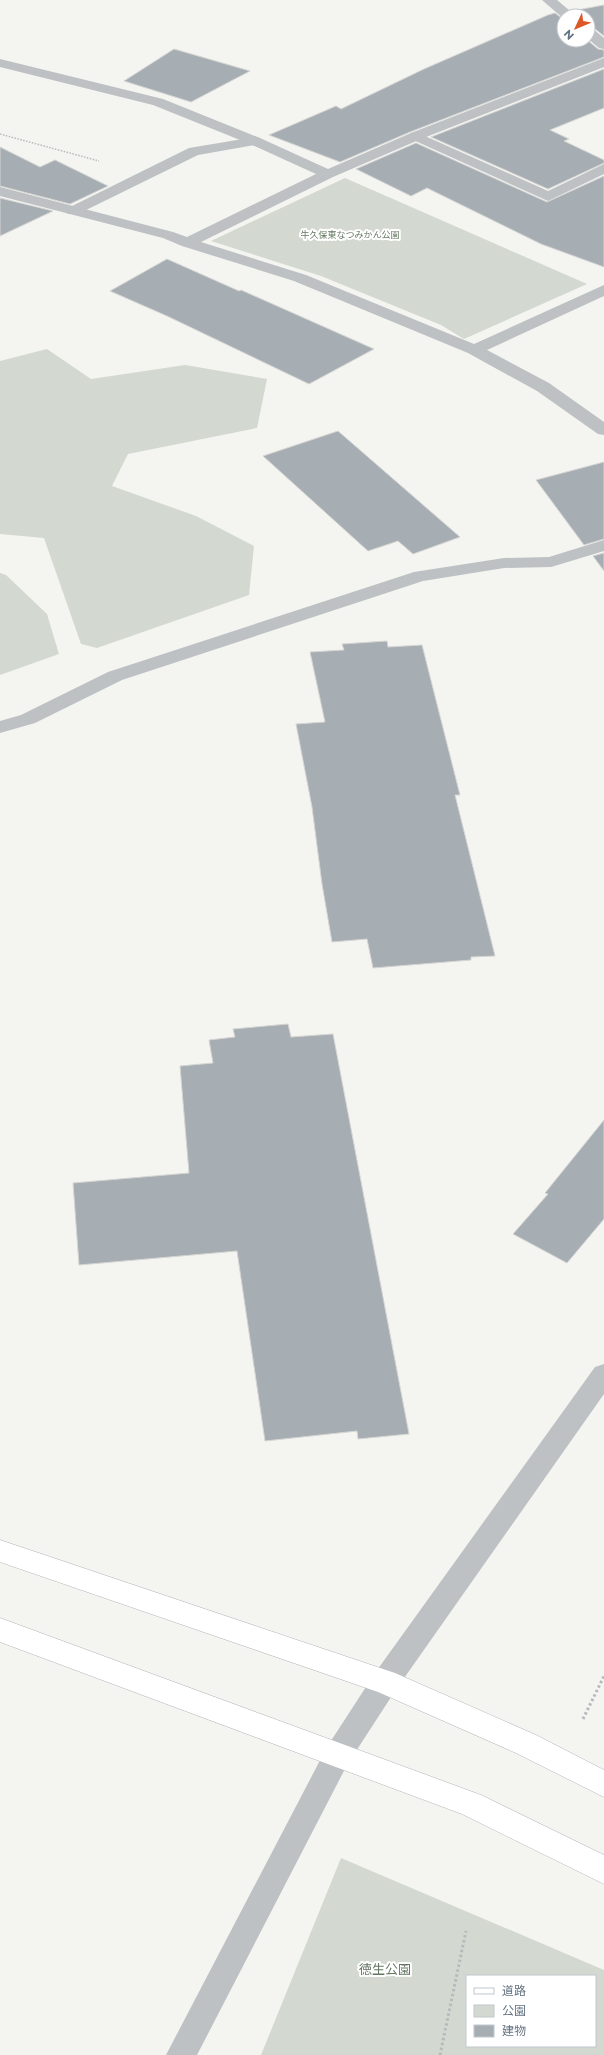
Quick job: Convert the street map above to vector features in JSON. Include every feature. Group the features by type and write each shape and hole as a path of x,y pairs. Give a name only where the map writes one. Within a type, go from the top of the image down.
{"street":[{"path":"549,0 559,8"},
{"path":"596,38 604,45"},
{"path":"187,243 328,174 416,136 604,62"},
{"path":"0,63 158,102 255,141 328,174"},
{"path":"416,136 548,197 604,168"},
{"path":"73,211 194,151 255,141"},
{"path":"0,191 168,236 300,278 474,350 543,387 604,430"},
{"path":"474,350 604,290"},
{"path":"0,727 28,719 115,676 420,576 504,563 551,562 604,545"},
{"path":"181,2055 337,1756 386,1682 604,1374"},
{"path":"0,1551 386,1682 526,1744 604,1784"},
{"path":"0,1630 337,1756 471,1804 604,1870"}],"path":[{"path":"0,134 86,156 143,176"},
{"path":"583,1720 604,1676"},
{"path":"440,2055 466,1931"}],"green space":[{"name":"牛久保東なつみかん公園","path":"345,178 587,284 464,339 441,325 321,276 211,241"},
{"path":"47,349 91,379 185,365 267,379 257,428 128,454 112,486 196,516 254,546 249,595 97,648 81,644 44,538 0,534 0,361"},
{"path":"0,573 6,575 47,614 59,654 0,675"},
{"name":"徳生公園","path":"341,1858 604,1970 604,2055 261,2055"}],"building":[{"path":"604,5 604,36 596,30 596,8 588,8"},
{"path":"556,14 556,48 596,47 604,50 604,57 410,132 340,162 269,135 336,106 341,109 424,69 548,15"},
{"path":"174,49 250,71 191,102 124,81"},
{"path":"604,69 604,108 550,130 569,139 564,141 604,160 604,163 548,189 431,137"},
{"path":"416,143 547,202 604,176 604,267 541,244 427,188 411,196 356,169"},
{"path":"0,147 40,167 55,160 108,186 70,204 0,186"},
{"path":"0,198 53,211 0,236"},
{"path":"167,259 374,349 309,384 167,316 110,291"},
{"path":"338,431 460,537 413,554 398,541 368,551 263,456"},
{"path":"604,462 604,539 584,545 536,480"},
{"path":"604,553 604,571 593,556"},
{"path":"387,641 388,647 422,645 460,795 455,795 495,956 471,957 471,960 373,968 367,939 332,942 322,884 312,807 296,724 325,722 310,652 344,650 342,644"},
{"path":"288,1024 291,1037 333,1034 409,1434 358,1439 357,1431 265,1441 237,1251 79,1265 73,1183 189,1173 180,1066 213,1063 209,1040 235,1037 233,1029"},
{"path":"604,1120 604,1219 567,1263 513,1234 548,1194 545,1193"}]}
